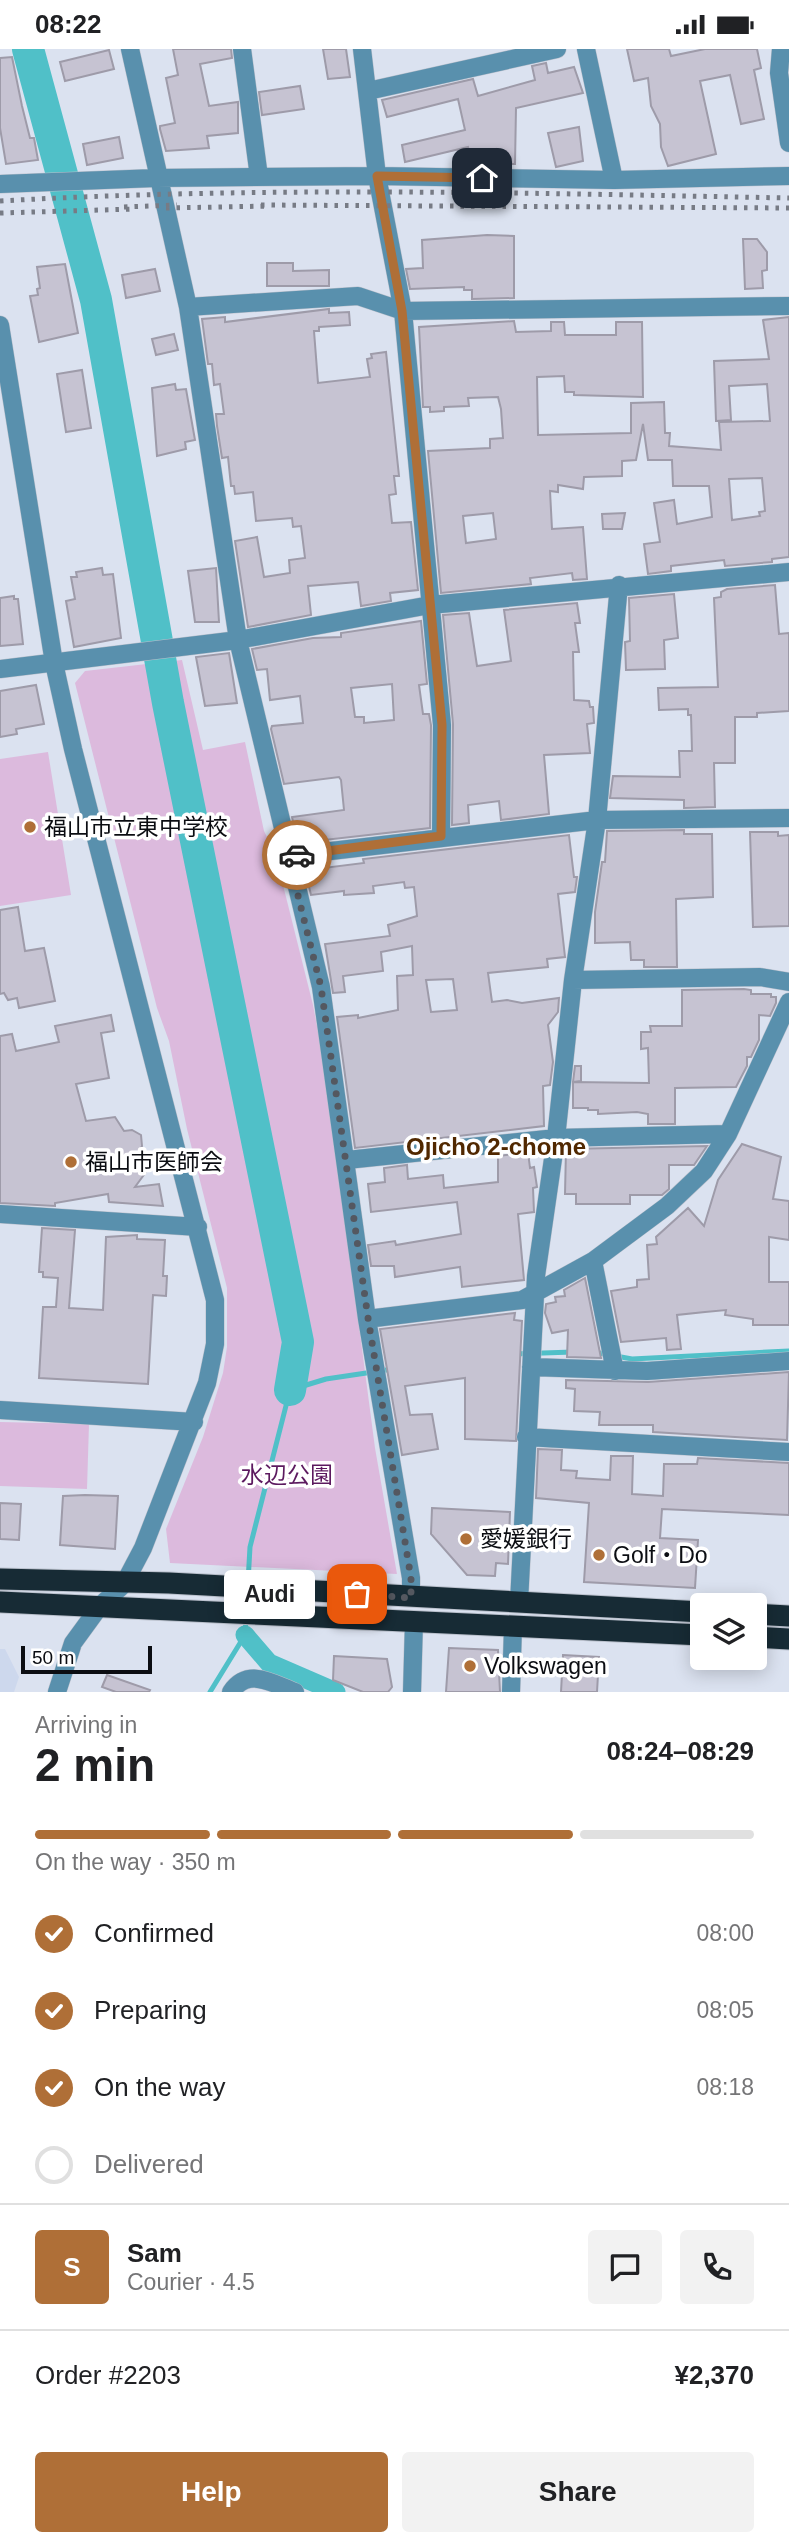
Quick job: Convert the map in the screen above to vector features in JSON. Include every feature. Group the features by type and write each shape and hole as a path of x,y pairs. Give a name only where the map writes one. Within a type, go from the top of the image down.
{"highway":[{"path":"0,1579 277,1589 690,1611"},
{"path":"0,1602 690,1634"},
{"path":"767,1615 789,1616"},
{"path":"767,1638 789,1639"}],"street":[{"path":"130,49 156,178 188,307 238,640 321,987 368,1318 411,1578 411,1598"},
{"path":"242,49 259,177"},
{"path":"362,49 377,176 402,311 442,725 441,836"},
{"path":"368,91 557,49"},
{"path":"586,49 614,180"},
{"path":"781,49 779,73 789,143"},
{"path":"0,184 156,178 377,176 614,180 789,176"},
{"path":"188,307 358,296 402,311 789,306"},
{"path":"1,335 54,663 73,749 215,1300 215,1344 194,1422 143,1548 124,1584 100,1606 73,1643 57,1692"},
{"path":"0,669 238,640 430,605 619,585 789,572"},
{"path":"519,1602 535,1295 573,980 597,820 619,585"},
{"path":"288,856 441,836 597,820 789,818"},
{"path":"573,980 760,977 789,982"},
{"path":"368,1318 522,1300 593,1261 667,1206 704,1171 728,1135 789,1002"},
{"path":"347,1160 556,1138 728,1135"},
{"path":"0,1214 198,1227"},
{"path":"593,1261 615,1371"},
{"path":"531,1367 615,1371 789,1361"},
{"path":"0,1410 194,1422"},
{"path":"526,1437 789,1452"},
{"path":"412,1692 414,1621"},
{"path":"511,1692 513,1626"},
{"path":"230,1692 243,1679 257,1678 294,1692"}],"shaded area":[{"path":"0,1649 5,1649 19,1677 14,1692 0,1692"}],"green space":[{"name":"水辺公園","path":"182,660 203,750 245,742 264,831 275,853 313,1005 326,1074 375,1448 397,1574 170,1563 166,1529 203,1437 223,1373 227,1347 227,1288 187,1129 169,1041 157,1008 75,683 85,671"},
{"name":"福山市立東中学校","path":"48,752 71,895 0,906 0,759"},
{"path":"0,1422 89,1424 87,1489 0,1486"}],"building":[{"path":"173,49 231,49 232,58 200,64 209,106 238,102 238,133 207,136 209,148 166,151 160,126 175,123 166,78 178,75"},
{"path":"323,49 346,49 350,77 328,79"},
{"path":"627,49 669,49 671,56 705,49 757,49 761,68 754,70 764,119 741,124 730,75 700,81 716,154 668,166 661,147 660,124 651,106 648,78 634,81"},
{"path":"109,50 114,69 65,81 60,62"},
{"path":"12,57 30,138 34,138 38,160 6,164 0,128 0,58"},
{"path":"546,63 548,73 574,67 583,93 516,108 515,164 495,164 496,149 470,155 468,147 405,162 402,145 465,130 458,99 387,117 382,100 473,79 478,96 535,80 532,66"},
{"path":"300,86 304,109 262,115 259,92"},
{"path":"579,127 583,161 556,167 548,133"},
{"path":"119,137 123,158 87,165 83,144"},
{"path":"487,235 514,236 514,298 472,299 472,290 464,290 464,287 410,289 406,269 423,268 422,240"},
{"path":"743,239 757,239 767,252 767,270 762,271 763,288 745,289"},
{"path":"267,263 293,263 293,271 329,270 329,286 267,286"},
{"path":"65,264 78,333 39,342 30,296 38,295 37,289 40,288 37,267"},
{"path":"155,269 160,291 126,298 122,275"},
{"path":"329,309 329,313 349,312 350,325 319,327 319,331 314,331 318,383 370,377 367,359 372,358 371,354 386,352 399,476 394,476 396,494 389,495 392,523 411,522 418,590 390,593 391,601 361,606 358,582 308,586 311,615 248,627 235,541 257,537 264,577 290,573 289,560 305,558 301,526 293,527 292,518 256,521 253,492 235,494 234,486 231,486 228,457 222,458 217,426 216,414 224,414 220,384 214,385 212,364 208,364 202,319 225,317 225,322"},
{"path":"789,317 789,557 772,559 772,562 725,566 724,560 671,566 671,571 648,574 644,544 660,542 654,503 674,500 677,524 712,517 709,486 673,486 672,460 648,460 643,424 636,460 622,461 622,476 584,477 583,489 558,485 558,492 550,491 552,529 583,527 587,579 573,580 572,573 530,578 531,584 441,593 428,451 490,448 490,439 503,438 501,409 498,397 468,398 469,406 444,407 444,411 430,412 430,407 423,407 419,327 514,321 516,332 551,331 551,322 564,322 565,335 616,335 616,322 642,322 643,397 574,395 574,392 565,392 564,376 537,377 538,435 631,433 631,403 664,402 665,433 670,433 669,446 721,450 719,422 770,421 767,384 729,386 731,420 716,421 714,361 769,359 763,320","holes":["762,478 765,511 759,512 760,516 732,520 729,479","493,513 496,539 466,543 463,516"]},
{"path":"174,334 178,350 156,355 152,339"},
{"path":"82,370 91,428 66,432 57,374"},
{"path":"175,384 176,390 186,389 195,440 185,442 186,449 157,456 152,388"},
{"path":"625,513 622,529 603,529 602,514"},
{"path":"102,568 103,575 113,574 121,638 74,647 66,601 75,599 71,577 77,577 76,572"},
{"path":"216,568 219,622 195,622 188,571"},
{"path":"775,585 779,634 789,633 789,711 757,713 757,717 735,717 735,763 714,763 715,807 684,808 684,800 610,798 613,776 680,777 679,751 692,751 691,715 688,715 688,709 659,710 658,688 718,687 714,598 721,597 721,592 727,589"},
{"path":"674,594 678,638 664,640 665,669 626,670 625,642 630,641 629,598"},
{"path":"14,596 14,599 18,599 23,644 0,646 0,598"},
{"path":"577,603 580,623 575,623 579,652 573,652 574,700 589,701 590,707 593,707 594,723 587,724 590,753 544,755 549,814 501,820 499,801 468,805 469,823 452,825 453,724 443,615 469,613 477,666 511,661 504,610"},
{"path":"421,621 427,684 419,685 423,714 429,714 431,725 430,828 298,843 292,817 344,810 341,780 339,777 284,784 271,729 272,726 303,723 300,696 270,700 267,669 257,670 252,649 313,638 341,637 341,633","holes":["392,684 394,720 364,723 364,717 355,717 351,688"]},
{"path":"229,653 237,703 205,706 196,657"},
{"path":"36,685 44,724 16,729 17,734 0,737 0,691"},
{"path":"684,830 684,834 712,834 713,897 676,899 677,967 644,967 644,960 631,960 630,942 595,943 595,912 602,862 605,862 607,831"},
{"path":"750,832 778,832 778,836 789,835 789,926 753,927"},
{"path":"569,835 574,877 577,877 575,892 558,894 565,957 547,959 548,967 488,973 492,1002 507,1000 522,1003 559,998 558,1012 548,1025 553,1062 550,1085 543,1086 544,1126 355,1148 337,1017 358,1015 358,1018 398,1010 397,976 413,975 412,946 381,952 383,971 343,976 345,992 333,993 325,944 390,936 388,925 417,916 414,887 405,888 404,882 373,886 374,893 344,895 344,891 311,895 304,866 323,863 324,868 364,863 363,859","holes":["453,979 457,1010 431,1012 426,980"]},
{"path":"18,907 25,951 44,948 55,1001 19,1008 17,998 8,1000 4,993 0,994 0,910"},
{"path":"682,990 751,990 751,994 771,994 771,997 776,997 776,1003 770,1016 759,1015 759,1040 751,1057 747,1057 747,1066 736,1087 675,1088 675,1124 648,1124 648,1114 637,1112 598,1114 598,1110 573,1108 573,1082 649,1083 648,1048 641,1049 641,1032 651,1032 650,1026 682,1026"},
{"path":"111,1015 114,1031 101,1033 109,1078 76,1084 86,1121 115,1117 124,1131 132,1130 141,1135 142,1146 136,1157 149,1168 135,1187 159,1184 163,1206 109,1202 108,1194 55,1203 55,1206 0,1203 0,1036 12,1034 16,1051 59,1042 55,1026"},
{"path":"575,1066 581,1066 581,1081 573,1082"},
{"path":"742,1144 781,1157 773,1199 789,1201 789,1240 769,1237 769,1282 789,1282 789,1325 753,1325 753,1319 725,1315 726,1310 705,1312 677,1315 681,1349 667,1350 666,1338 621,1342 611,1291 637,1287 637,1280 649,1279 647,1245 657,1244 656,1237 688,1208 704,1226 718,1180"},
{"path":"707,1146 694,1165 669,1165 669,1189 662,1195 630,1195 630,1204 576,1204 576,1194 565,1194 566,1149"},
{"path":"528,1152 537,1187 533,1188 534,1212 518,1214 524,1280 462,1287 460,1267 395,1277 394,1266 371,1266 368,1245 395,1241 396,1245 461,1234 457,1202 371,1212 368,1184 385,1182 384,1168 407,1165 408,1179 443,1175 444,1188 498,1182 498,1156"},
{"path":"42,1228 75,1230 69,1308 103,1310 106,1237 137,1235 137,1239 165,1240 163,1276 167,1276 166,1296 153,1295 148,1384 39,1378 43,1307 56,1307 58,1278 43,1277 43,1272 39,1272"},
{"path":"585,1278 601,1358 567,1357 568,1330 552,1333 545,1313 546,1304 556,1302 555,1297 565,1296 564,1290"},
{"path":"515,1313 514,1320 522,1321 516,1441 465,1439 465,1378 405,1386 410,1415 432,1414 438,1449 402,1455 380,1329"},
{"path":"789,1372 787,1440 653,1432 653,1425 599,1425 600,1412 574,1411 575,1389 566,1388 566,1380 648,1382"},
{"path":"538,1449 562,1450 561,1470 577,1471 576,1478 610,1480 611,1456 633,1456 632,1494 663,1496 664,1464 697,1464 698,1458 789,1463 789,1515 662,1509 660,1538 698,1540 695,1588 584,1582 589,1503 536,1498"},
{"path":"63,1496 118,1496 115,1549 60,1545"},
{"path":"0,1503 21,1504 19,1540 0,1539"},
{"path":"432,1508 510,1512 508,1564 496,1563 495,1576 467,1575 431,1534"},
{"path":"449,1648 498,1650 500,1692 446,1692"},
{"path":"563,1655 599,1657 597,1692 561,1692"},
{"path":"334,1656 387,1659 392,1687 388,1692 363,1692 333,1680"},
{"path":"107,1675 150,1690 116,1692 102,1687"}],"waterway":[{"path":"28,49 96,300 168,703 298,1342 290,1390"},
{"path":"594,1352 632,1359 789,1351"},
{"path":"513,1354 573,1352"},
{"path":"248,1582 250,1547 290,1390 326,1379 393,1369"},
{"path":"210,1692 245,1635 246,1619"},
{"path":"245,1635 269,1663 336,1692"}],"railway":[{"path":"0,201 295,192 789,198"},
{"path":"124,207 177,205"},
{"path":"261,205 789,208"},
{"path":"166,208 271,206"},
{"path":"0,213 135,209"}],"way so far":[{"path":"297,855 288,856 321,987 368,1318 411,1578 411,1598 357,1594"}],"place":[{"name":"福山市立東中学校","path":"30,827"},
{"name":"福山市医師会","path":"71,1162"},
{"name":"愛媛銀行","path":"466,1539"},
{"name":"Golf・Do","path":"599,1555"},
{"name":"Audi","path":"357,1594"},
{"name":"Volkswagen","path":"470,1666"}],"district":[{"name":"Ojicho 2-chome","path":"496,1147"}],"route":[{"path":"297,855 441,836 442,725 402,311 377,176 482,178"}]}
